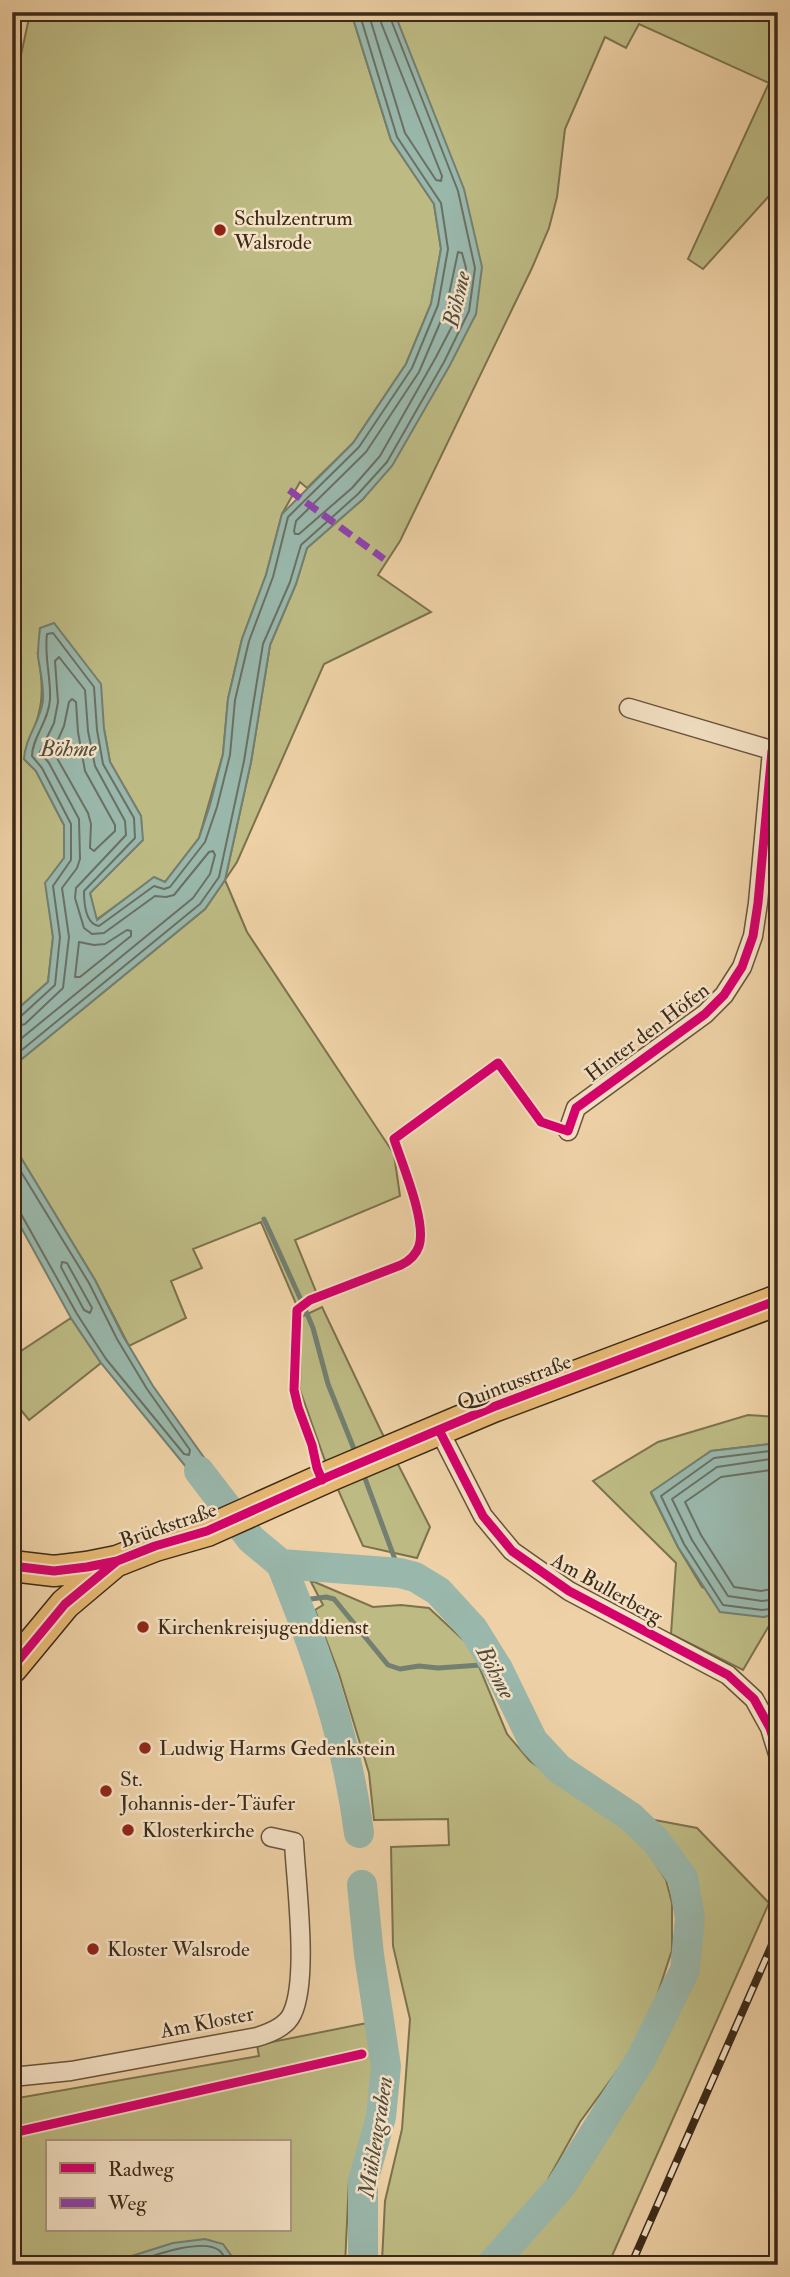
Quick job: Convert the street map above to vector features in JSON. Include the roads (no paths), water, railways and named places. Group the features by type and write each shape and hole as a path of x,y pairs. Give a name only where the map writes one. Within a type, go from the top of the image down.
{"main road":[{"name":"Quintusstraße","path":"260,1508 394,1448 778,1300"},
{"name":"Brückstraße","path":"12,1566 67,1570 117,1561 224,1525 260,1508"},
{"path":"12,1668 65,1604 117,1561"},
{"path":"65,1604 62,1590 67,1570"}],"street":[{"path":"629,708 775,751"},
{"name":"Hinter den Höfen","path":"568,1131 576,1108 705,1014 724,995 742,967 752,936 758,903 775,751"},
{"name":"Am Bullerberg","path":"439,1430 483,1516 512,1552 569,1591 618,1619 666,1641 735,1681 754,1699 762,1712 778,1754"},
{"name":"Am Kloster","path":"12,2077 71,2071 257,2037 276,2030 292,2017 300,1977 294,1842 271,1837"}],"water":[{"path":"351,12 394,12 464,189 482,267 476,314 392,466 363,499 307,548 296,584 270,645 251,762 225,880 205,909 12,1067 12,1014 48,982 53,937 45,883 64,858 64,825 36,771 24,759 43,701 38,656 40,628 54,623 101,684 104,729 110,762 141,816 143,840 90,893 97,920 154,877 165,882 199,838 223,754 228,699 242,639 266,575 282,514 353,443 406,364 431,304 441,249 434,204 391,140"},
{"path":"12,1143 95,1280 123,1336 153,1386 235,1501 218,1506 101,1363 71,1318 12,1211"},
{"path":"778,1443 778,1614 763,1617 720,1612 678,1547 651,1492 711,1451"},
{"path":"205,2239 223,2244 238,2265 103,2265 173,2243"}],"waterway":[{"path":"264,1219 301,1300"},
{"path":"305,1309 328,1384 356,1454"},
{"name":"Böhme","path":"199,1471 251,1539 281,1564 400,1573 415,1577 438,1591 473,1629 498,1669 533,1741 559,1769 631,1817 655,1840 683,1878 690,1918 685,1970 641,2059 561,2186 491,2265"},
{"path":"363,1473 400,1573"},
{"name":"Mühlengraben","path":"281,1564 329,1695 347,1763 359,1833"},
{"path":"296,1601 326,1597 334,1599 388,1665 400,1669 495,1664"},
{"name":"Mühlengraben","path":"362,1885 369,1955 386,2066 381,2117 363,2181 363,2265"}],"railway":[{"path":"631,2265 778,1931"}],"place":[{"name":"Schulzentrum Walsrode","path":"220,230"},
{"name":"Kirchenkreisjugenddienst","path":"143,1627"},
{"name":"Ludwig Harms Gedenkstein","path":"145,1748"},
{"name":"St. Johannis-der-Täufer","path":"106,1791"},
{"name":"Klosterkirche","path":"128,1830"},
{"name":"Kloster Walsrode","path":"93,1949"}]}
